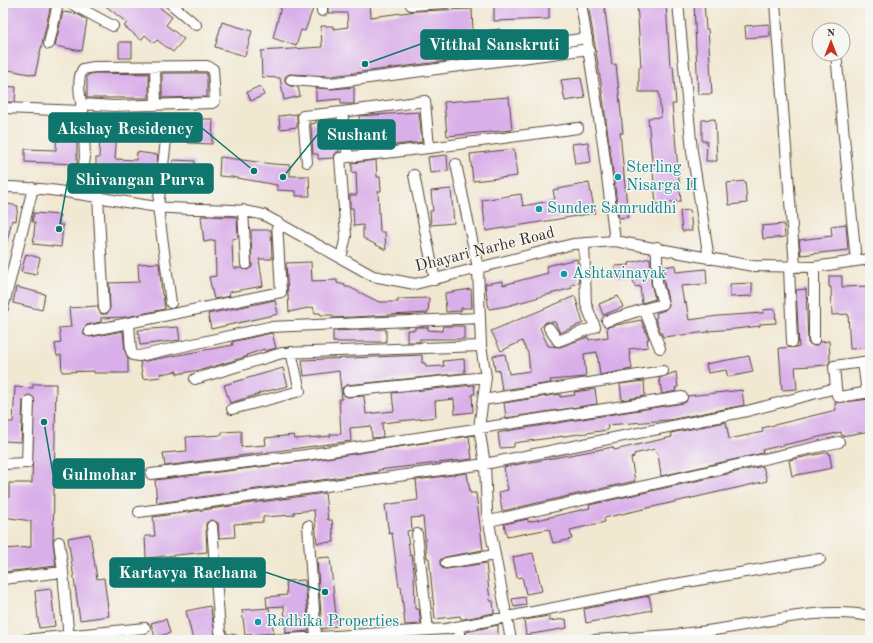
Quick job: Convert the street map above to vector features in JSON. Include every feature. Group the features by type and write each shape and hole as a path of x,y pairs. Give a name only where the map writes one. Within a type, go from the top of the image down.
{"street":[{"path":"49,44 58,3"},
{"path":"70,3 113,26"},
{"path":"170,3 196,25"},
{"path":"411,3 411,6 446,3"},
{"path":"581,3 589,49 615,241"},
{"path":"678,3 692,151 709,259"},
{"path":"775,3 792,267 792,342"},
{"path":"504,36 506,50 587,38"},
{"path":"292,80 331,83 589,49"},
{"path":"837,62 856,261"},
{"path":"3,108 82,108 212,103 215,101 213,69 210,67 94,67 83,69 80,75 82,108 85,156 80,193"},
{"path":"155,67 156,105"},
{"path":"307,162 303,116 425,101 429,148"},
{"path":"341,258 346,236 342,112"},
{"path":"344,160 578,128"},
{"path":"166,140 158,207 172,303"},
{"path":"456,164 478,268 481,346 486,376 479,428 485,464 489,521 511,640"},
{"path":"414,175 435,280"},
{"name":"Dhayari Narhe Road","path":"3,187 33,188 80,193 158,207 243,210 264,215 373,276 415,284 574,244 615,241 657,247 709,259 753,266 814,267 870,259"},
{"path":"3,308 33,188"},
{"path":"98,196 104,308"},
{"path":"243,210 246,264"},
{"path":"89,331 281,292 277,222"},
{"path":"550,328 558,341 594,327 586,304 584,243"},
{"path":"607,321 663,304 657,283 657,247"},
{"path":"814,267 814,340"},
{"path":"644,309 660,348"},
{"path":"129,323 131,351 133,355 139,356 269,327 480,318"},
{"path":"195,379 282,353 481,346"},
{"path":"232,409 300,391 291,352"},
{"path":"866,362 868,393 839,397 837,395 836,388 833,366 866,362"},
{"path":"483,400 663,371"},
{"path":"348,391 486,376"},
{"path":"139,512 485,464 748,411 836,388"},
{"path":"151,474 306,456 682,397"},
{"path":"3,464 27,464 29,401"},
{"path":"489,521 839,442"},
{"path":"212,526 220,631 223,639 234,640"},
{"path":"308,526 316,638"},
{"path":"416,534 428,630"},
{"path":"59,542 68,638"},
{"path":"446,563 495,555"},
{"path":"272,640 376,637 458,627 681,583 820,559"},
{"path":"3,579 63,572"},
{"path":"592,640 641,638 712,631 822,614 855,613 870,616"},
{"path":"458,627 460,640"},
{"path":"24,640 68,638 145,628"}],"building":[{"path":"8,3 51,4 35,75 3,69 3,30"},
{"path":"102,3 154,3 172,17 166,25 184,39 173,52 157,40 154,43 145,35 142,39 140,39 124,26 127,23"},
{"path":"282,3 315,3 305,31 301,30 296,46 273,38"},
{"path":"328,3 370,3 371,17 417,11 472,9 473,32 500,29 498,37 501,54 331,76 289,74 285,77 285,83 290,86 298,87 300,96 284,100 280,78 262,77 261,51 322,47 321,26 333,26 333,29 348,27 347,13 328,13"},
{"path":"494,3 549,3 549,19 494,21"},
{"path":"588,3 604,3 612,65 616,64 623,133 620,133 628,217 619,218 601,83"},
{"path":"637,3 666,3 670,66 673,66 676,104 672,104 681,201 656,204 648,118 661,117 659,92 639,92 639,67 641,67"},
{"path":"694,3 704,3 706,29 708,29 712,94 698,94"},
{"path":"63,12 77,14 87,20 82,51 55,46"},
{"path":"222,22 252,31 245,56 215,47"},
{"path":"769,24 770,36 746,38 745,26"},
{"path":"119,42 132,42 132,58 119,58"},
{"path":"95,73 149,74 149,98 87,98 87,75"},
{"path":"162,73 207,73 207,97 162,98"},
{"path":"581,78 585,98 565,101 561,80"},
{"path":"3,86 16,87 15,102 3,102"},
{"path":"260,86 264,95 251,101 247,92"},
{"path":"354,87 354,104 341,104 341,99 316,101 316,88 332,89"},
{"path":"509,97 512,130 447,136 444,102"},
{"path":"419,112 422,142 361,149 359,116"},
{"path":"297,114 297,127 280,129 279,116"},
{"path":"98,115 125,117 124,132 117,132 115,159 136,160 137,152 158,155 154,185 131,182 132,172 96,170 96,158 99,158 100,131 97,131"},
{"path":"189,119 213,119 212,144 188,143"},
{"path":"715,119 717,161 706,161 707,141 702,141 702,120"},
{"path":"336,120 339,152 335,152 334,158 318,159 318,154 313,154 311,124 316,123 316,121"},
{"path":"57,125 77,126 77,164 25,162 25,149 56,150"},
{"path":"588,142 591,162 575,164 572,144"},
{"path":"514,149 517,176 473,181 470,154"},
{"path":"447,155 448,171 430,173 428,157"},
{"path":"220,157 290,165 290,176 309,176 310,196 296,196 296,191 277,190 277,185 219,176"},
{"path":"173,160 195,161 194,178 172,177"},
{"path":"376,160 377,177 380,177 381,191 378,191 380,232 385,232 386,250 363,238 363,225 354,226 353,208 350,208 350,195 357,195 356,172 352,173 352,163"},
{"path":"745,181 747,203 729,205 727,183"},
{"name":"Sunder Samruddhi","path":"589,183 595,213 486,231 482,200 521,194 523,206 555,200 553,190"},
{"path":"451,189 454,223 431,225 430,211 433,211 431,191"},
{"path":"3,203 18,206 16,221 12,220 6,246 3,245"},
{"path":"690,210 692,231 682,231 680,211"},
{"path":"34,213 60,215 59,225 63,225 61,247 33,244 35,222 32,222"},
{"path":"201,216 237,217 238,238 232,239 233,268 247,270 252,267 251,230 271,230 272,259 259,259 263,286 229,292 230,296 214,299 209,277 216,276 215,240 204,242"},
{"path":"784,224 785,237 763,239 762,226"},
{"path":"846,224 848,250 801,255 799,240 832,236 831,226"},
{"path":"26,254 40,258 36,275 21,272"},
{"path":"650,258 651,283 655,299 642,303 640,286 635,287 632,277 616,278 615,266 630,265 629,263"},
{"path":"577,259 579,283 571,285 572,288 507,306 489,309 485,284 503,281 503,285 548,273 546,266"},
{"path":"311,262 312,281 337,280 337,283 345,285 345,287 349,287 379,302 398,302 398,299 429,298 428,313 333,318 333,315 321,315 320,313 315,313 313,307 289,312 286,263"},
{"path":"159,263 165,309 127,317 101,318 101,322 87,325 83,329 84,335 90,337 123,331 125,351 128,359 128,373 94,373 94,371 62,372 61,355 57,356 55,344 61,343 59,328 71,327 69,308 97,306 101,314 107,314 110,308 109,283 139,282 138,264"},
{"path":"675,265 676,272 706,269 707,284 681,286 684,303 686,302 689,320 718,316 763,313 763,310 775,309 776,323 663,337 655,318 657,317 656,313 665,310 669,305 664,282 664,267"},
{"path":"829,276 842,276 842,287 870,286 870,348 850,349 848,314 832,315"},
{"path":"752,283 752,296 730,297 730,284"},
{"path":"16,287 45,294 42,310 13,303"},
{"path":"471,289 472,308 461,308 461,311 446,312 445,293"},
{"path":"806,289 808,343 814,346 820,342 829,341 830,361 828,365 795,367 797,389 782,390 779,348 799,347 796,290"},
{"path":"575,296 583,323 560,333 555,322 546,322 540,328 548,346 560,347 588,337 589,340 608,337 607,327 641,320 649,339 647,339 648,347 629,349 632,369 600,375 597,352 584,354 586,377 550,380 551,383 502,390 499,370 495,371 493,356 505,354 509,374 530,371 528,353 522,341 501,351 491,331"},
{"path":"618,296 623,307 603,315 599,304"},
{"path":"275,300 278,314 211,329 208,314"},
{"path":"443,326 464,326 464,339 420,339 420,342 407,342 407,330 415,330 415,327 428,327 428,330 442,331"},
{"path":"178,327 180,340 140,345 138,330"},
{"path":"386,329 386,342 333,342 333,331"},
{"path":"272,333 276,348 265,351 264,349 247,355 248,356 205,369 177,374 177,371 160,374 161,377 143,379 140,362 233,345 232,342 235,341"},
{"path":"422,355 422,363 425,363 426,367 444,366 443,361 464,359 465,373 347,385 342,388 343,394 348,397 364,396 366,414 394,411 392,393 474,385 475,394 472,394 473,412 455,414 454,399 435,401 436,417 382,423 383,437 372,438 371,426 350,428 351,441 165,466 163,453 187,451 186,437 222,435 222,432 241,431 241,447 266,445 265,438 294,435 295,439 341,434 339,399 342,399 339,371 304,376 302,360"},
{"path":"749,356 753,372 728,377 726,370 708,373 706,364"},
{"path":"283,368 288,386 259,393 230,403 224,385"},
{"path":"676,372 678,387 675,388 676,391 662,394 659,378"},
{"path":"644,381 645,396 622,400 620,384"},
{"path":"33,384 56,384 53,542 56,566 3,572 3,549 31,547 31,521 3,517 3,497 9,497 9,483 32,483 34,398 29,395 23,400 21,442 3,441 3,422 13,422 15,387 33,388"},
{"path":"595,389 597,404 506,418 504,403 560,394 560,397 575,395 574,392"},
{"path":"742,390 744,405 669,420 607,425 608,430 514,443 514,447 500,448 498,433 683,403 686,402 688,396"},
{"path":"870,399 870,431 842,436 841,432 762,450 763,453 661,476 658,453 656,453 655,449 634,454 634,457 631,458 635,481 502,511 499,492 508,490 504,467 613,447 614,450 672,437 671,433 726,422 729,439 763,432 762,428 836,410 835,403"},
{"path":"469,436 472,459 378,470 378,472 157,503 155,480 307,461"},
{"path":"829,452 832,468 792,476 789,460"},
{"path":"763,466 767,481 604,518 605,522 570,530 572,539 553,543 549,529 507,537 504,524 528,519 528,522 590,508 589,505"},
{"path":"467,473 470,493 476,493 483,550 445,557 440,560 440,564 443,569 447,569 486,563 490,601 493,601 494,613 464,619 461,619 460,616 435,619 423,517 411,518 412,530 407,531 410,556 412,555 414,571 415,609 419,609 421,624 405,625 401,586 399,587 392,533 389,534 385,505 418,500 416,480"},
{"path":"325,493 328,520 332,520 334,542 317,543 314,510 294,512 294,515 263,517 263,522 234,524 235,537 219,538 218,523 211,520 206,523 207,552 146,558 145,536 155,536 153,517"},
{"path":"90,534 97,579 104,578 109,616 80,620 68,538"},
{"path":"533,553 542,591 526,594 522,577 517,578 513,557"},
{"path":"330,557 337,626 322,629 317,558"},
{"path":"305,580 309,631 286,633 284,606 267,607 266,597 287,595 286,581"},
{"path":"51,589 55,626 39,628 35,591"},
{"path":"649,596 652,610 586,623 584,609"},
{"path":"525,597 526,605 514,607 512,599"},
{"path":"210,606 216,638 193,640 186,611"},
{"name":"Radhika Properties","path":"269,608 274,633 245,635 242,610"},
{"path":"549,616 549,621 566,619 567,628 526,635 524,620"},
{"path":"166,619 170,633 155,637 151,623"},
{"path":"498,625 498,640 467,640 466,632"}],"place":[{"name":"Vitthal Sanskruti","path":"365,64"},
{"name":"Akshay Residency","path":"254,171"},
{"name":"Sushant","path":"283,177"},
{"name":"Sterling Nisarga II","path":"618,177"},
{"name":"Sunder Samruddhi","path":"539,209"},
{"name":"Shivangan Purva","path":"59,229"},
{"name":"Ashtavinayak","path":"564,274"},
{"name":"Gulmohar","path":"44,422"},
{"name":"Kartavya Rachana","path":"325,592"},
{"name":"Radhika Properties","path":"258,622"}]}
